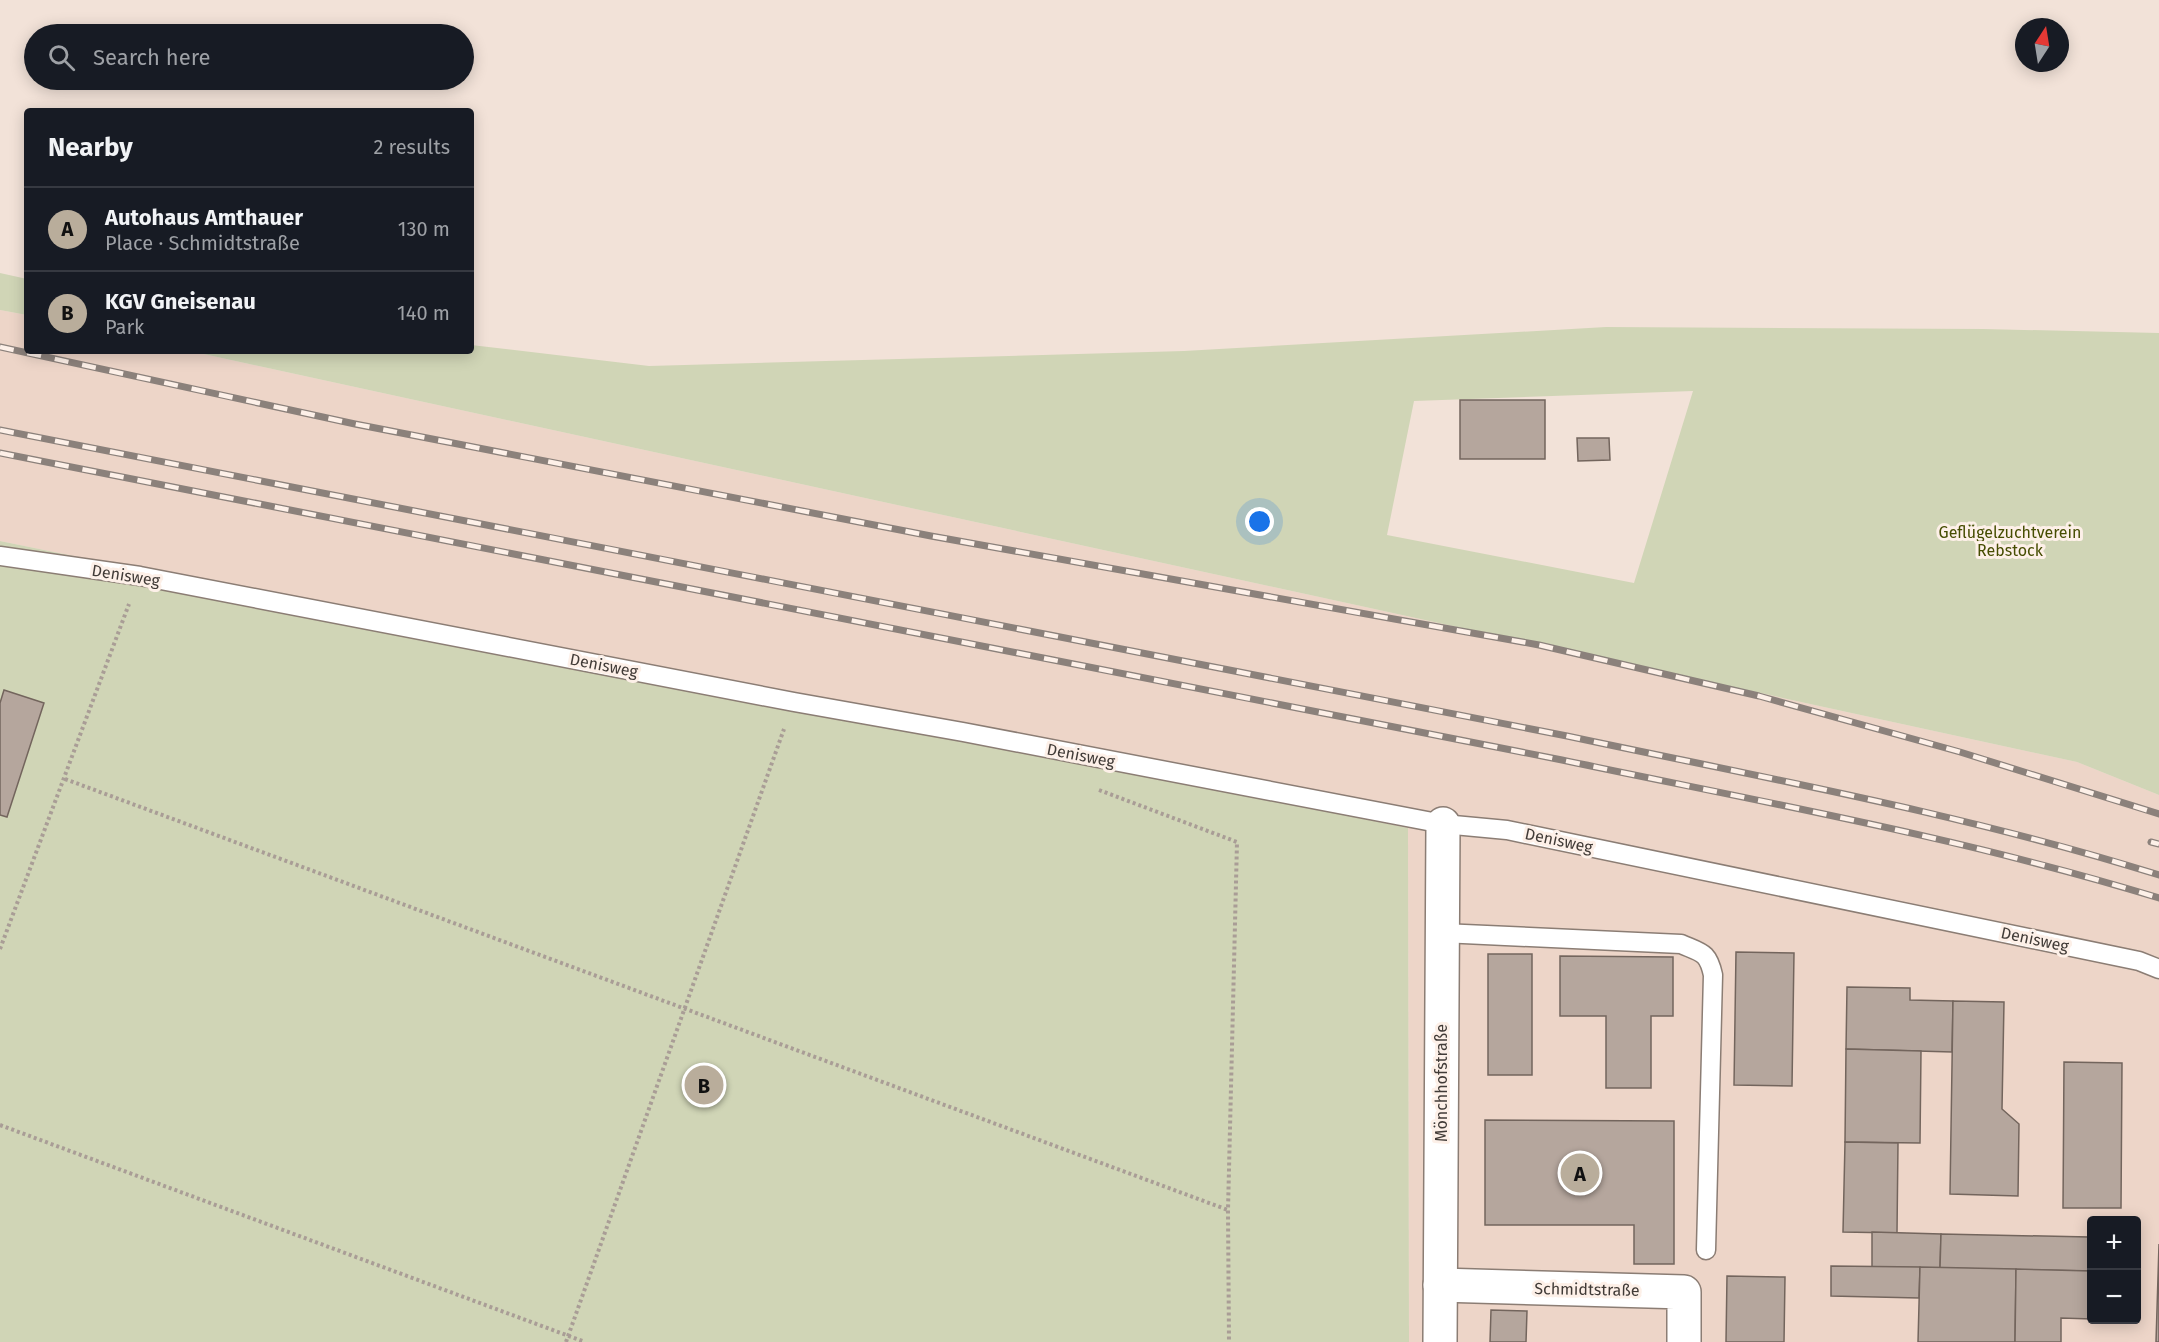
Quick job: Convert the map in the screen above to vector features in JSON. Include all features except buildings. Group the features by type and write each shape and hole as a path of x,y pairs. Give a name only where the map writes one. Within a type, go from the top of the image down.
{"street":[{"name":"Mönchhofstraße","path":"1440,1342 1443,824"},
{"name":"Schmidtstraße","path":"1440,1285 1684,1292 1684,1342"}],"lane":[{"name":"Denisweg","path":"0,556 140,576 1443,824 1507,830 2127,958 2159,969"},
{"path":"1442,933 1682,944 1700,952 1710,960 1713,975 1706,1250"}],"path":[{"path":"0,949 140,576"},
{"path":"566,1342 794,702"},
{"path":"65,779 1228,1210"},
{"path":"1092,787 1237,842 1228,1210 1229,1342"},
{"path":"0,1125 585,1342"}],"shaded area":[{"path":"0,310 24,314 24,354 204,354 2077,762 2159,795 2159,1342 1409,1342 1408,828 0,541"}],"green space":[{"path":"0,273 24,278 24,314 0,310"},
{"name":"Geflügelzuchtverein Rebstock","path":"1606,327 1983,329 2159,333 2159,795 2077,762 204,354 474,354 474,345 649,366 1184,351","holes":["1693,391 1634,583 1387,535 1414,401"]},
{"path":"0,541 1408,828 1409,1342 0,1342"}],"railway":[{"path":"0,347 24,352"},
{"path":"32,354 355,424 931,536 1539,645 1759,696 1960,752 2159,814"},
{"path":"0,430 1567,736 1939,815 2086,853 2159,875"},
{"path":"0,453 1787,806 2012,857 2159,898"},
{"path":"2151,842 2159,844"}],"place":[{"name":"KGV Gneisenau","path":"704,1085"},
{"name":"Autohaus Amthauer","path":"1580,1173"}]}
